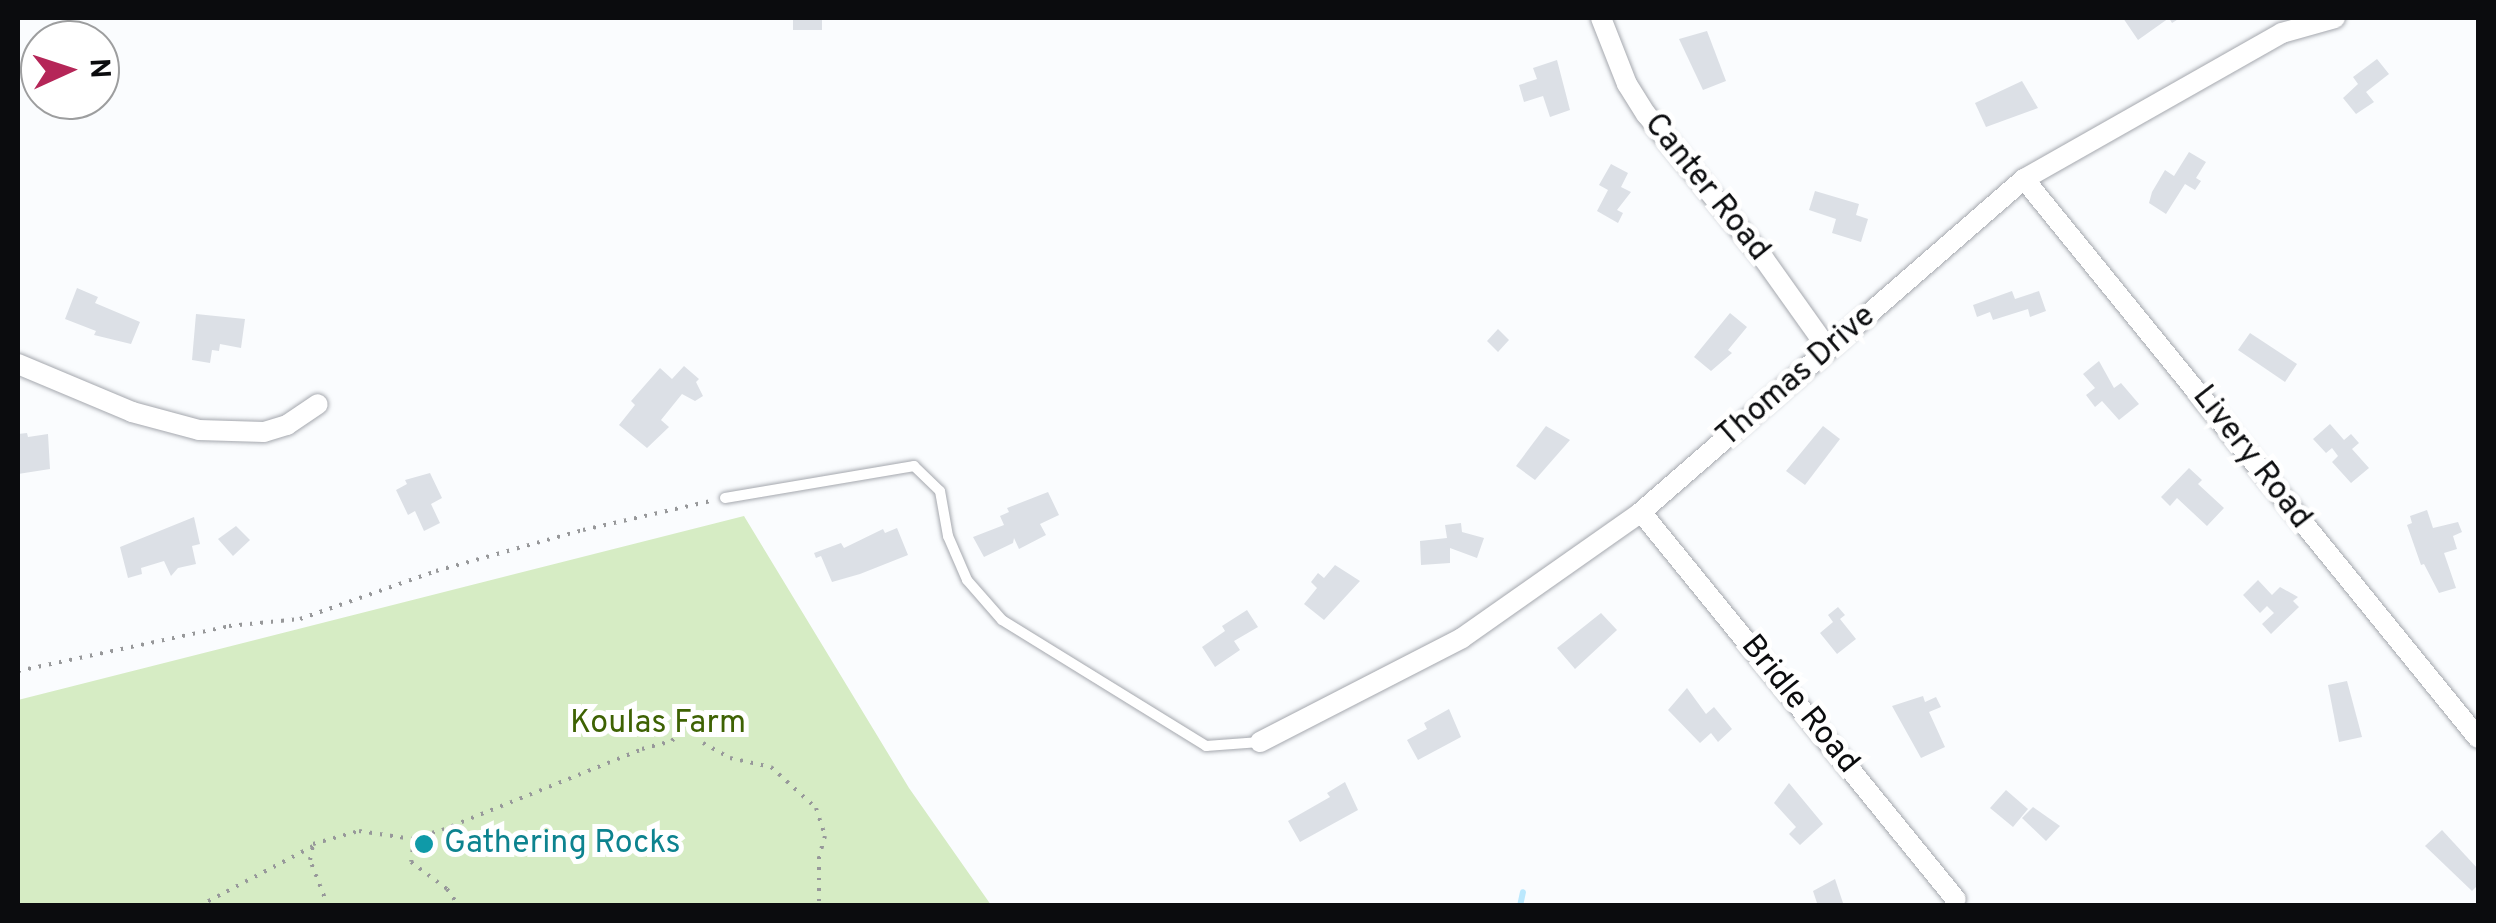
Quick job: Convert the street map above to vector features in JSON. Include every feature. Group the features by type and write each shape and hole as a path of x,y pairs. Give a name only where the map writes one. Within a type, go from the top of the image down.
{"street":[{"name":"Canter Road","path":"1601,18 1626,84 1646,114 1764,260 1828,349"},
{"name":"Thomas Drive","path":"1260,742 1462,638 1641,512 2024,179 2282,33 2334,18"},
{"name":"Livery Road","path":"2024,179 2478,738"},
{"path":"18,364 132,412 199,430 264,432 287,425 318,404"},
{"name":"Bridle Road","path":"1641,512 1956,899"}],"lane":[{"path":"725,498 914,466 940,491 948,536 966,580 1002,620 1206,746 1260,742"}],"path":[{"path":"18,671 229,626 300,619 436,570 583,530 725,498"},
{"path":"317,844 357,832 412,840 467,822 639,750 674,742 684,726 699,722 702,743 729,759 770,767 815,808 824,836 817,857 819,906"},
{"path":"199,906 317,844 359,831 412,838 442,830 642,748 672,741 683,725 699,722 703,743 730,758 770,766 816,808 826,836 818,856 819,906"},
{"path":"412,840 411,862 446,888 459,906"},
{"path":"317,844 312,858 329,906"}],"green space":[{"name":"Koulas Farm","path":"744,516 909,788 991,905 18,905 18,700"}],"building":[{"path":"793,18 822,18 822,30 793,30"},
{"path":"2123,18 2169,18 2138,40"},
{"path":"1707,31 1726,81 1703,90 1679,39"},
{"path":"2377,59 2389,74 2366,92 2374,102 2356,114 2343,98 2358,84 2353,77"},
{"path":"1557,60 1570,110 1550,117 1543,96 1524,102 1519,85 1537,79 1533,68"},
{"path":"2022,81 2038,108 1986,127 1975,103"},
{"path":"2189,152 2206,162 2196,178 2201,181 2195,190 2185,184 2166,214 2149,203 2152,192 2165,170 2174,176"},
{"path":"1611,164 1628,173 1621,187 1631,192 1617,210 1623,213 1618,223 1597,211 1608,190 1599,185"},
{"path":"1815,191 1859,204 1856,215 1868,219 1861,242 1832,233 1836,219 1809,210"},
{"path":"77,288 98,297 95,303 140,322 131,344 94,335 96,331 65,319"},
{"path":"2012,291 2015,299 2039,291 2046,311 2030,317 2028,309 1993,320 1990,312 1977,317 1973,305"},
{"path":"1730,313 1747,327 1728,350 1732,353 1711,371 1694,357"},
{"path":"196,314 245,319 241,348 220,344 219,351 212,350 210,363 192,360"},
{"path":"1498,329 1509,340 1498,352 1487,341"},
{"path":"2250,333 2297,364 2285,382 2238,350"},
{"path":"2099,361 2114,388 2121,383 2139,404 2119,420 2102,401 2095,407 2086,395 2095,388 2083,374"},
{"path":"684,366 699,379 696,382 703,396 695,401 682,394 661,420 669,427 647,448 619,425 635,405 631,401 660,368 672,379"},
{"path":"2330,424 2344,440 2351,434 2359,443 2352,449 2369,468 2351,483 2332,462 2338,456 2332,448 2326,453 2313,439"},
{"path":"1546,426 1570,440 1535,480 1516,466"},
{"path":"1823,426 1840,439 1805,485 1786,471"},
{"path":"27,433 28,437 48,434 50,469 18,474 18,434"},
{"path":"2189,468 2202,480 2198,484 2224,508 2207,526 2177,498 2170,506 2161,497"},
{"path":"430,473 442,498 431,504 440,523 424,531 415,511 408,515 396,490 407,484 405,480"},
{"path":"1048,492 1059,515 1040,524 1046,535 1019,549 1014,538 1013,543 984,557 973,537 1004,525 1000,516 1009,512 1007,508"},
{"path":"2427,510 2433,528 2458,522 2462,532 2453,536 2457,549 2444,553 2456,588 2439,593 2424,564 2421,565 2407,525 2412,523 2410,516"},
{"path":"194,517 200,544 192,546 196,564 178,568 171,576 164,561 141,568 142,574 128,578 120,547"},
{"path":"1461,523 1462,532 1484,538 1477,558 1450,548 1450,563 1421,565 1420,541 1447,538 1445,525"},
{"path":"236,526 250,540 233,556 218,539"},
{"path":"897,528 908,555 860,574 832,582 821,556 816,558 814,553 841,543 844,548 883,529 885,533"},
{"path":"1335,565 1360,581 1324,620 1304,604 1317,588 1311,582 1318,573 1324,578"},
{"path":"2258,580 2272,595 2280,587 2298,597 2293,601 2299,607 2271,634 2262,624 2274,613 2267,606 2260,613 2243,595"},
{"path":"1838,607 1845,615 1840,619 1856,639 1837,654 1820,633 1833,622 1828,615"},
{"path":"1247,610 1258,627 1234,641 1240,650 1215,667 1202,647 1225,631 1222,626"},
{"path":"1601,613 1617,630 1575,669 1557,648"},
{"path":"2347,681 2362,737 2339,742 2328,685"},
{"path":"1687,688 1706,714 1714,707 1732,729 1718,742 1711,733 1700,743 1668,710"},
{"path":"1923,696 1925,702 1936,697 1941,707 1929,712 1945,747 1921,758 1892,706"},
{"path":"1449,709 1461,737 1418,760 1407,740 1427,729 1424,723"},
{"path":"1345,782 1358,810 1300,842 1288,821 1330,797 1327,793"},
{"path":"1789,783 1823,824 1800,845 1789,834 1796,827 1774,803"},
{"path":"2006,790 2028,809 2013,827 1990,808"},
{"path":"2033,807 2060,826 2046,841 2022,818"},
{"path":"2442,830 2478,869 2478,885 2472,891 2425,846"},
{"path":"1835,879 1844,906 1818,906 1813,891"}],"waterway":[{"path":"1520,906 1523,892"}],"place":[{"name":"Gathering Rocks","path":"424,844"}]}
